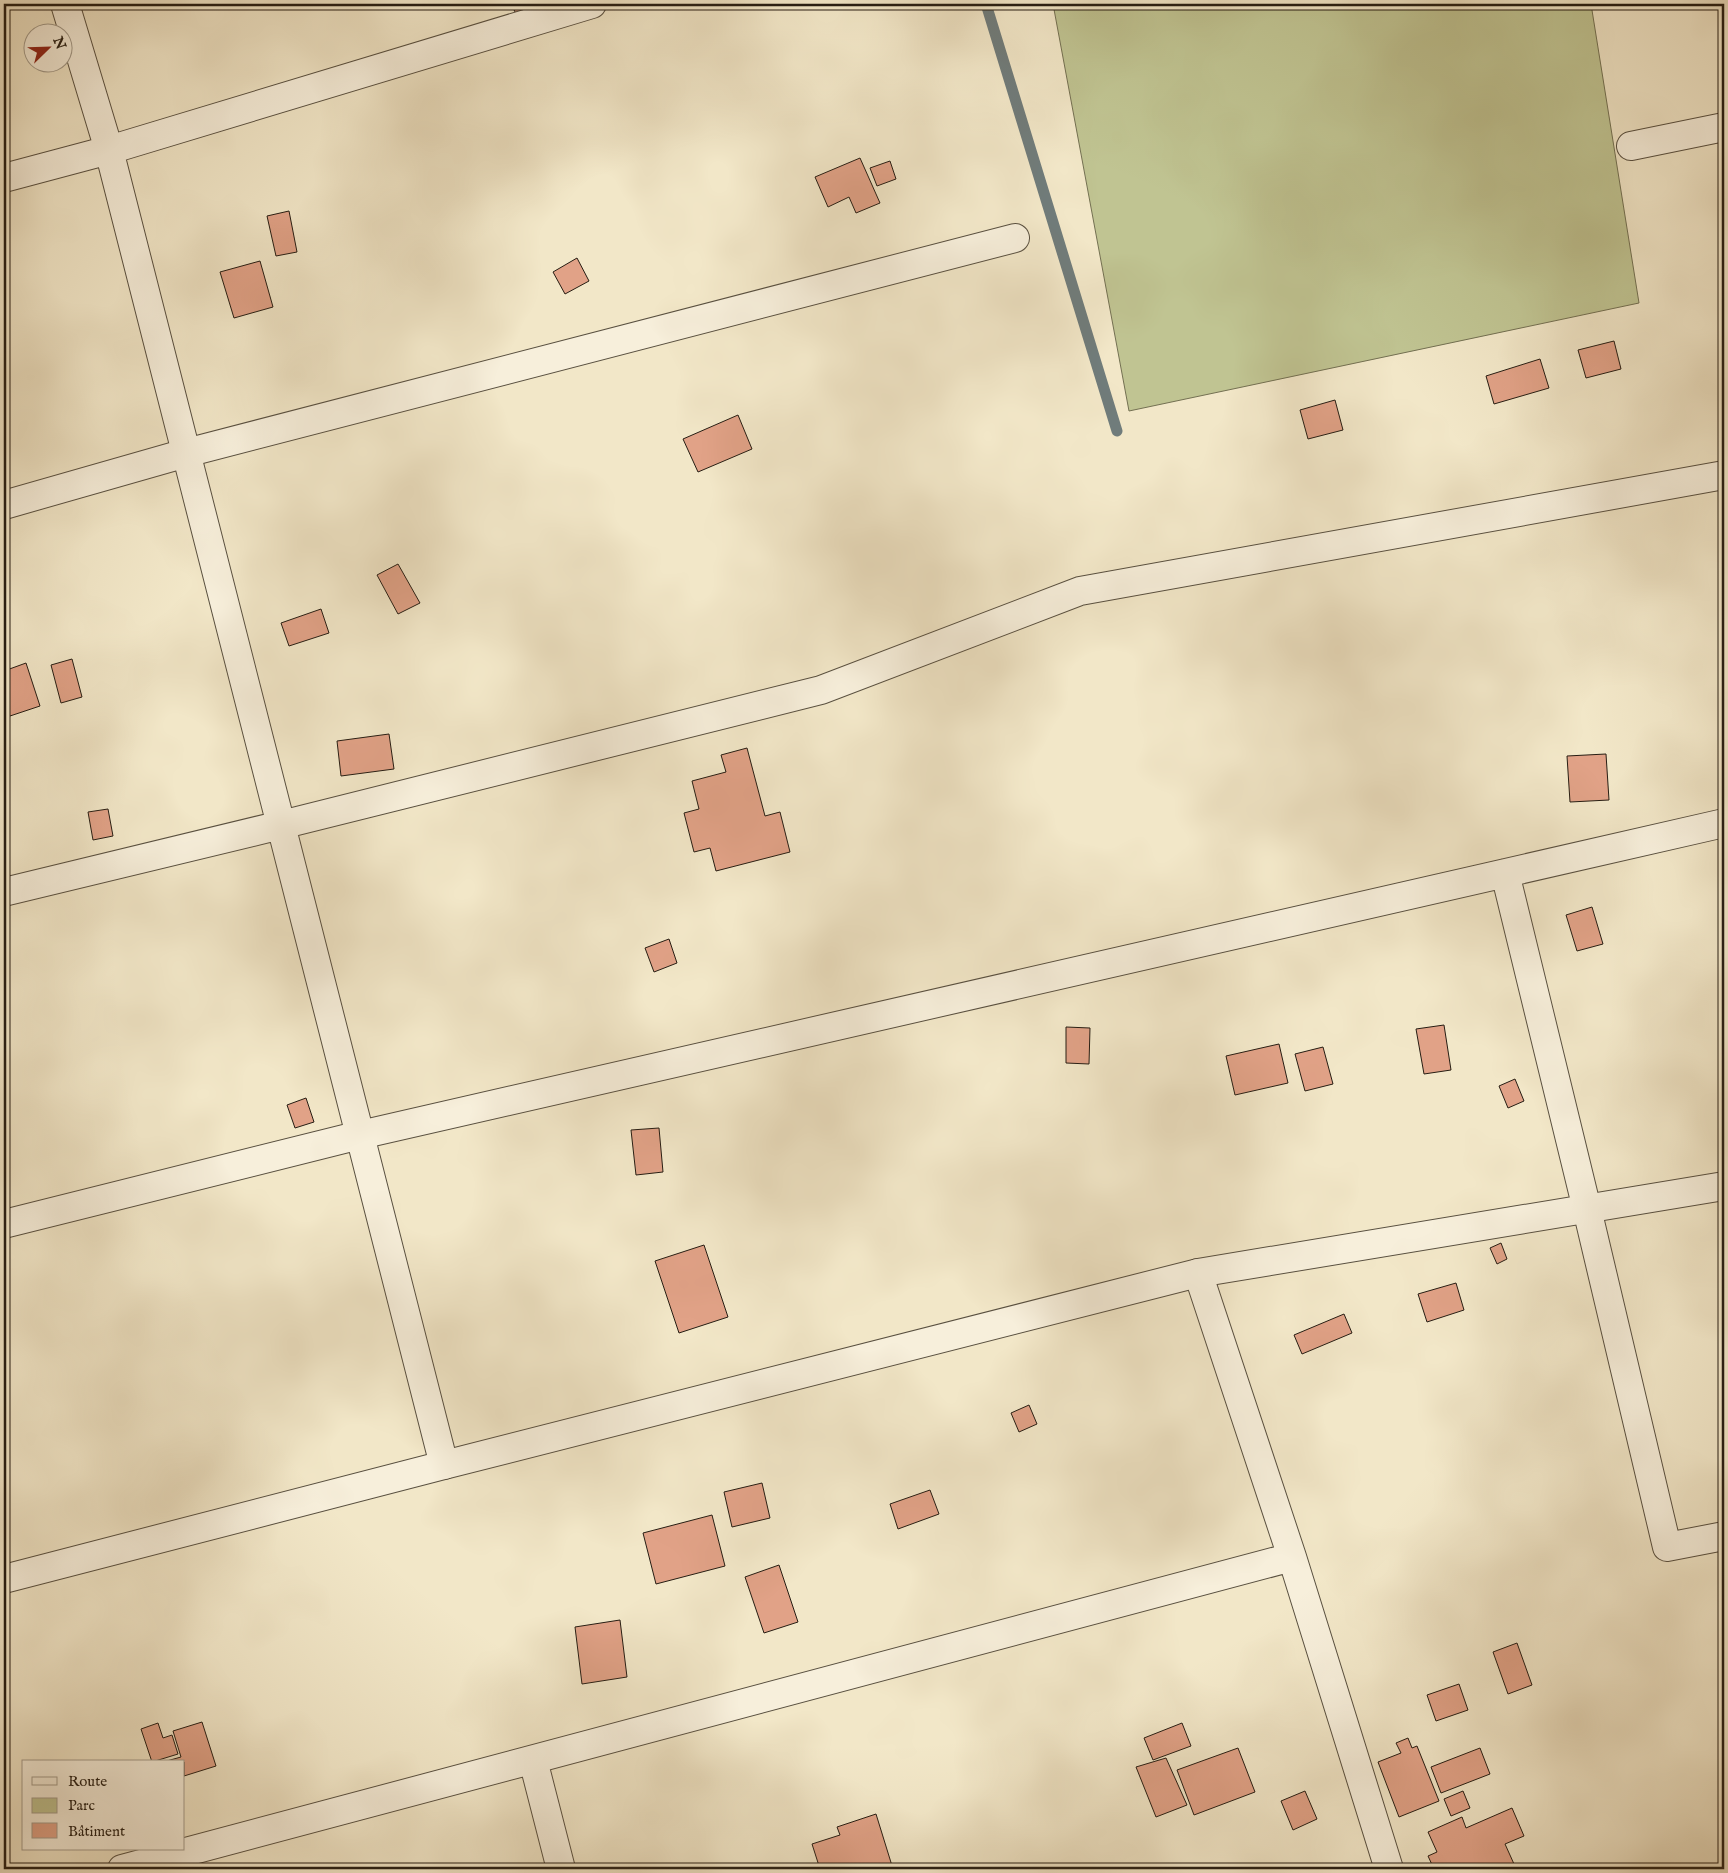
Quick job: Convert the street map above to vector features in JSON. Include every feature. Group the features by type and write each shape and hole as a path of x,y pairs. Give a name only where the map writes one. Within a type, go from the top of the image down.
{"street":[{"path":"65,4 109,150 444,1465"},
{"path":"4,178 109,150 592,4"},
{"path":"1631,146 1724,126"},
{"path":"4,505 186,453 1015,238"},
{"path":"4,892 821,690 1080,592 1724,475"},
{"path":"4,1224 360,1135 1724,823"},
{"path":"1505,873 1667,1548 1724,1536"},
{"path":"4,1579 1198,1273 1724,1186"},
{"path":"1198,1273 1292,1557 1389,1869"},
{"path":"122,1869 1292,1557"},
{"path":"533,1760 561,1869"}],"green space":[{"path":"1053,4 1591,4 1639,303 1129,411"}],"building":[{"path":"527,4 534,19 522,25 514,10"},
{"path":"860,158 880,203 856,213 849,197 828,207 815,177"},
{"path":"890,161 896,179 877,186 870,168"},
{"path":"289,211 297,252 276,256 267,216"},
{"path":"577,258 589,281 565,294 553,272"},
{"path":"260,261 273,307 234,318 220,272"},
{"path":"1614,341 1621,369 1586,378 1578,350"},
{"path":"1540,359 1549,388 1494,404 1486,376"},
{"path":"1335,400 1343,430 1308,439 1300,410"},
{"path":"738,415 752,449 698,472 683,439"},
{"path":"398,564 420,603 398,614 377,575"},
{"path":"321,609 329,633 289,646 281,623"},
{"path":"72,659 82,697 61,703 51,665"},
{"path":"26,663 40,706 4,718 4,671"},
{"path":"389,734 394,769 341,776 337,741"},
{"path":"747,748 765,816 780,812 790,852 716,871 710,848 694,852 684,813 699,809 692,781 726,772 721,755"},
{"path":"1606,754 1609,800 1570,802 1567,756"},
{"path":"108,809 113,836 93,840 88,812"},
{"path":"1592,907 1603,944 1577,951 1566,915"},
{"path":"669,939 677,963 654,972 645,948"},
{"path":"1444,1025 1451,1070 1424,1074 1416,1029"},
{"path":"1066,1027 1090,1028 1089,1064 1066,1063"},
{"path":"1279,1044 1288,1083 1235,1095 1226,1056"},
{"path":"1323,1047 1333,1084 1305,1091 1295,1054"},
{"path":"1515,1079 1524,1101 1508,1108 1499,1086"},
{"path":"306,1098 314,1122 295,1128 287,1105"},
{"path":"659,1128 663,1172 636,1175 631,1130"},
{"path":"1501,1243 1507,1259 1497,1264 1490,1248"},
{"path":"704,1245 728,1317 679,1333 655,1261"},
{"path":"1456,1283 1464,1310 1427,1322 1418,1294"},
{"path":"1344,1314 1352,1333 1302,1354 1294,1335"},
{"path":"1029,1405 1037,1424 1019,1432 1011,1413"},
{"path":"762,1483 770,1518 732,1527 724,1492"},
{"path":"930,1490 939,1514 898,1529 890,1504"},
{"path":"712,1515 725,1566 656,1584 643,1533"},
{"path":"779,1565 798,1622 764,1633 745,1577"},
{"path":"620,1620 627,1677 582,1684 575,1627"},
{"path":"1517,1643 1532,1685 1508,1694 1493,1652"},
{"path":"1459,1684 1468,1710 1436,1721 1427,1695"},
{"path":"202,1722 216,1766 185,1776 185,1760 170,1760 181,1757 173,1731"},
{"path":"158,1723 163,1738 172,1735 178,1754 158,1760 151,1760 141,1729"},
{"path":"1182,1723 1191,1746 1153,1760 1144,1738"},
{"path":"1408,1738 1412,1748 1417,1746 1439,1801 1399,1817 1378,1762 1401,1753 1396,1743"},
{"path":"1238,1748 1255,1792 1194,1815 1177,1770"},
{"path":"1480,1748 1490,1774 1441,1793 1431,1767"},
{"path":"1166,1758 1187,1805 1156,1817 1136,1767"},
{"path":"1305,1791 1317,1819 1293,1830 1281,1801"},
{"path":"1463,1791 1470,1808 1451,1816 1444,1799"},
{"path":"1512,1808 1524,1836 1505,1844 1514,1864 1503,1869 1434,1869 1428,1856 1437,1852 1428,1832 1462,1817 1466,1828"},
{"path":"876,1814 893,1869 820,1869 812,1844 840,1835 837,1827"}],"waterway":[{"path":"986,4 1117,431"}]}
